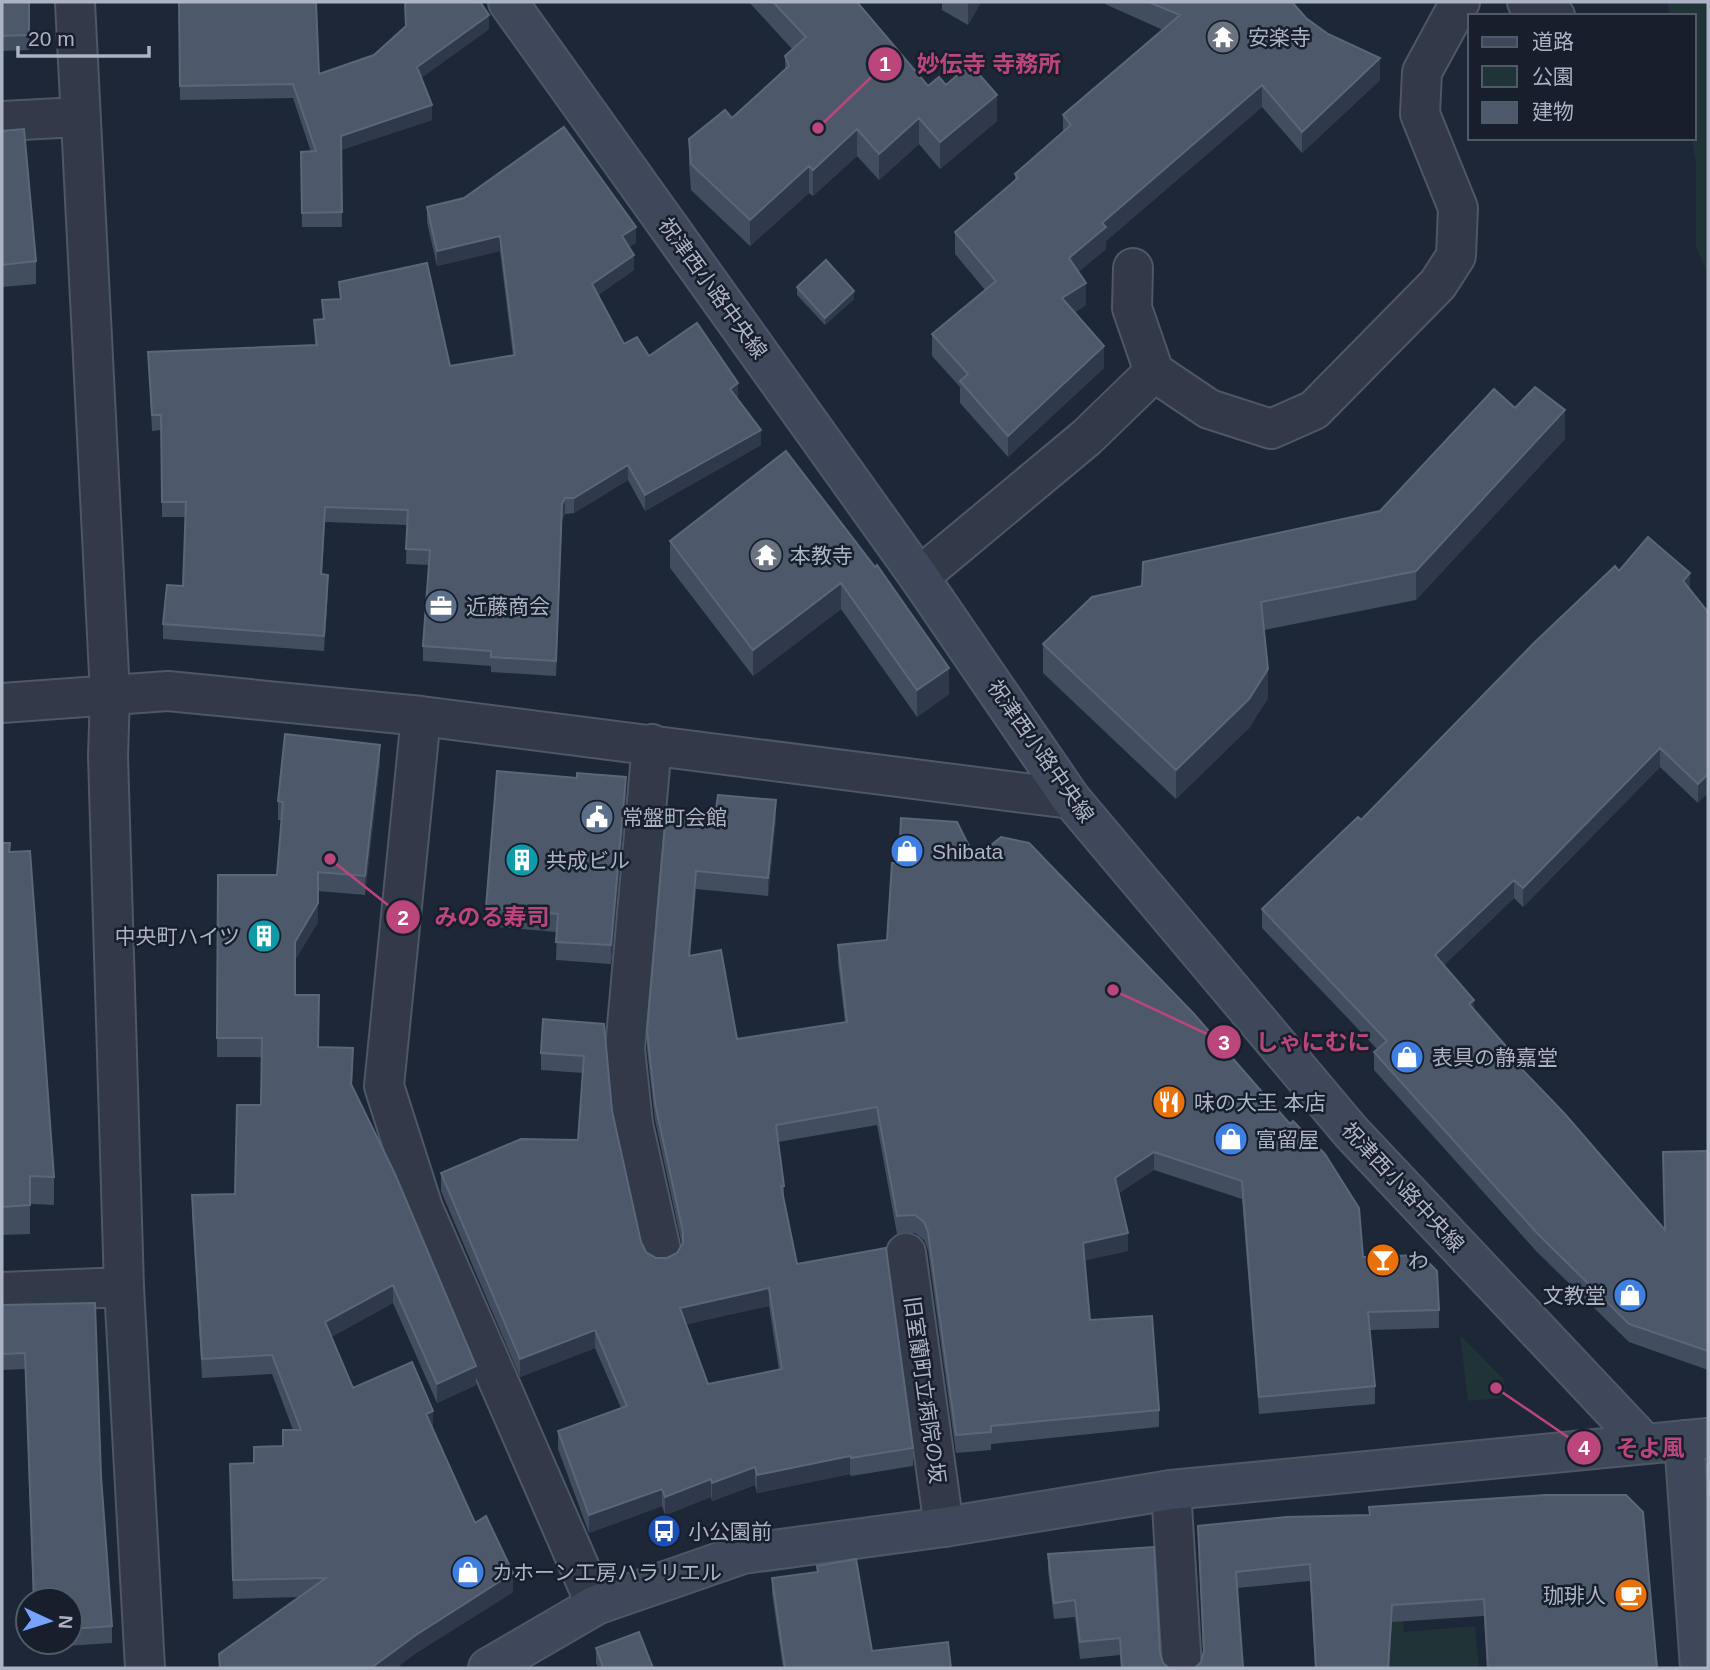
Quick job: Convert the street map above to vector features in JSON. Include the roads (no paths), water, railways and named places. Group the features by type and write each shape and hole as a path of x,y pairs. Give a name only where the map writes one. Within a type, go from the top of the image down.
{"main road":[{"name":"祝津西小路中央線","path":"508,2 919,577 1071,799 1351,1132 1644,1443"},
{"path":"488,1668 596,1605 743,1554 943,1527 1171,1490 1696,1439 1700,1668"}],"street":[{"path":"75,2 110,694 108,756 124,1287 145,1668"},
{"path":"1133,268 1132,308 1154,372 1209,409 1271,429 1314,411 1438,284 1456,256 1458,208 1420,114 1422,72 1460,2"},
{"path":"1527,2 1551,14"},
{"path":"2,121 79,117"},
{"path":"919,577 1087,437 1154,372"},
{"path":"2,703 168,691 421,716 1071,799"},
{"path":"421,716 384,1086 423,1209 596,1605"},
{"path":"652,744 625,1049 633,1124 663,1255"},
{"name":"旧室蘭町立病院の坂","path":"906,1253 943,1527"},
{"path":"2,1292 124,1287"},
{"path":"1171,1490 1182,1668"}],"place":[{"name":"安楽寺","path":"1223,37"},
{"name":"妙伝寺 寺務所","path":"818,128"},
{"name":"本教寺","path":"766,555"},
{"name":"近藤商会","path":"441,606"},
{"name":"常盤町会館","path":"597,817"},
{"name":"Shibata","path":"907,851"},
{"name":"みのる寿司","path":"330,859"},
{"name":"共成ビル","path":"522,860"},
{"name":"中央町ハイツ","path":"264,936"},
{"name":"しゃにむに","path":"1113,990"},
{"name":"表具の静嘉堂","path":"1407,1057"},
{"name":"味の大王 本店","path":"1169,1102"},
{"name":"富留屋","path":"1231,1139"},
{"name":"わ","path":"1383,1260"},
{"name":"文教堂","path":"1630,1295"},
{"name":"そよ風","path":"1496,1388"},
{"name":"小公園前","path":"664,1531"},
{"name":"カホーン工房ハラリエル","path":"468,1572"},
{"name":"珈琲人","path":"1631,1595"}]}
